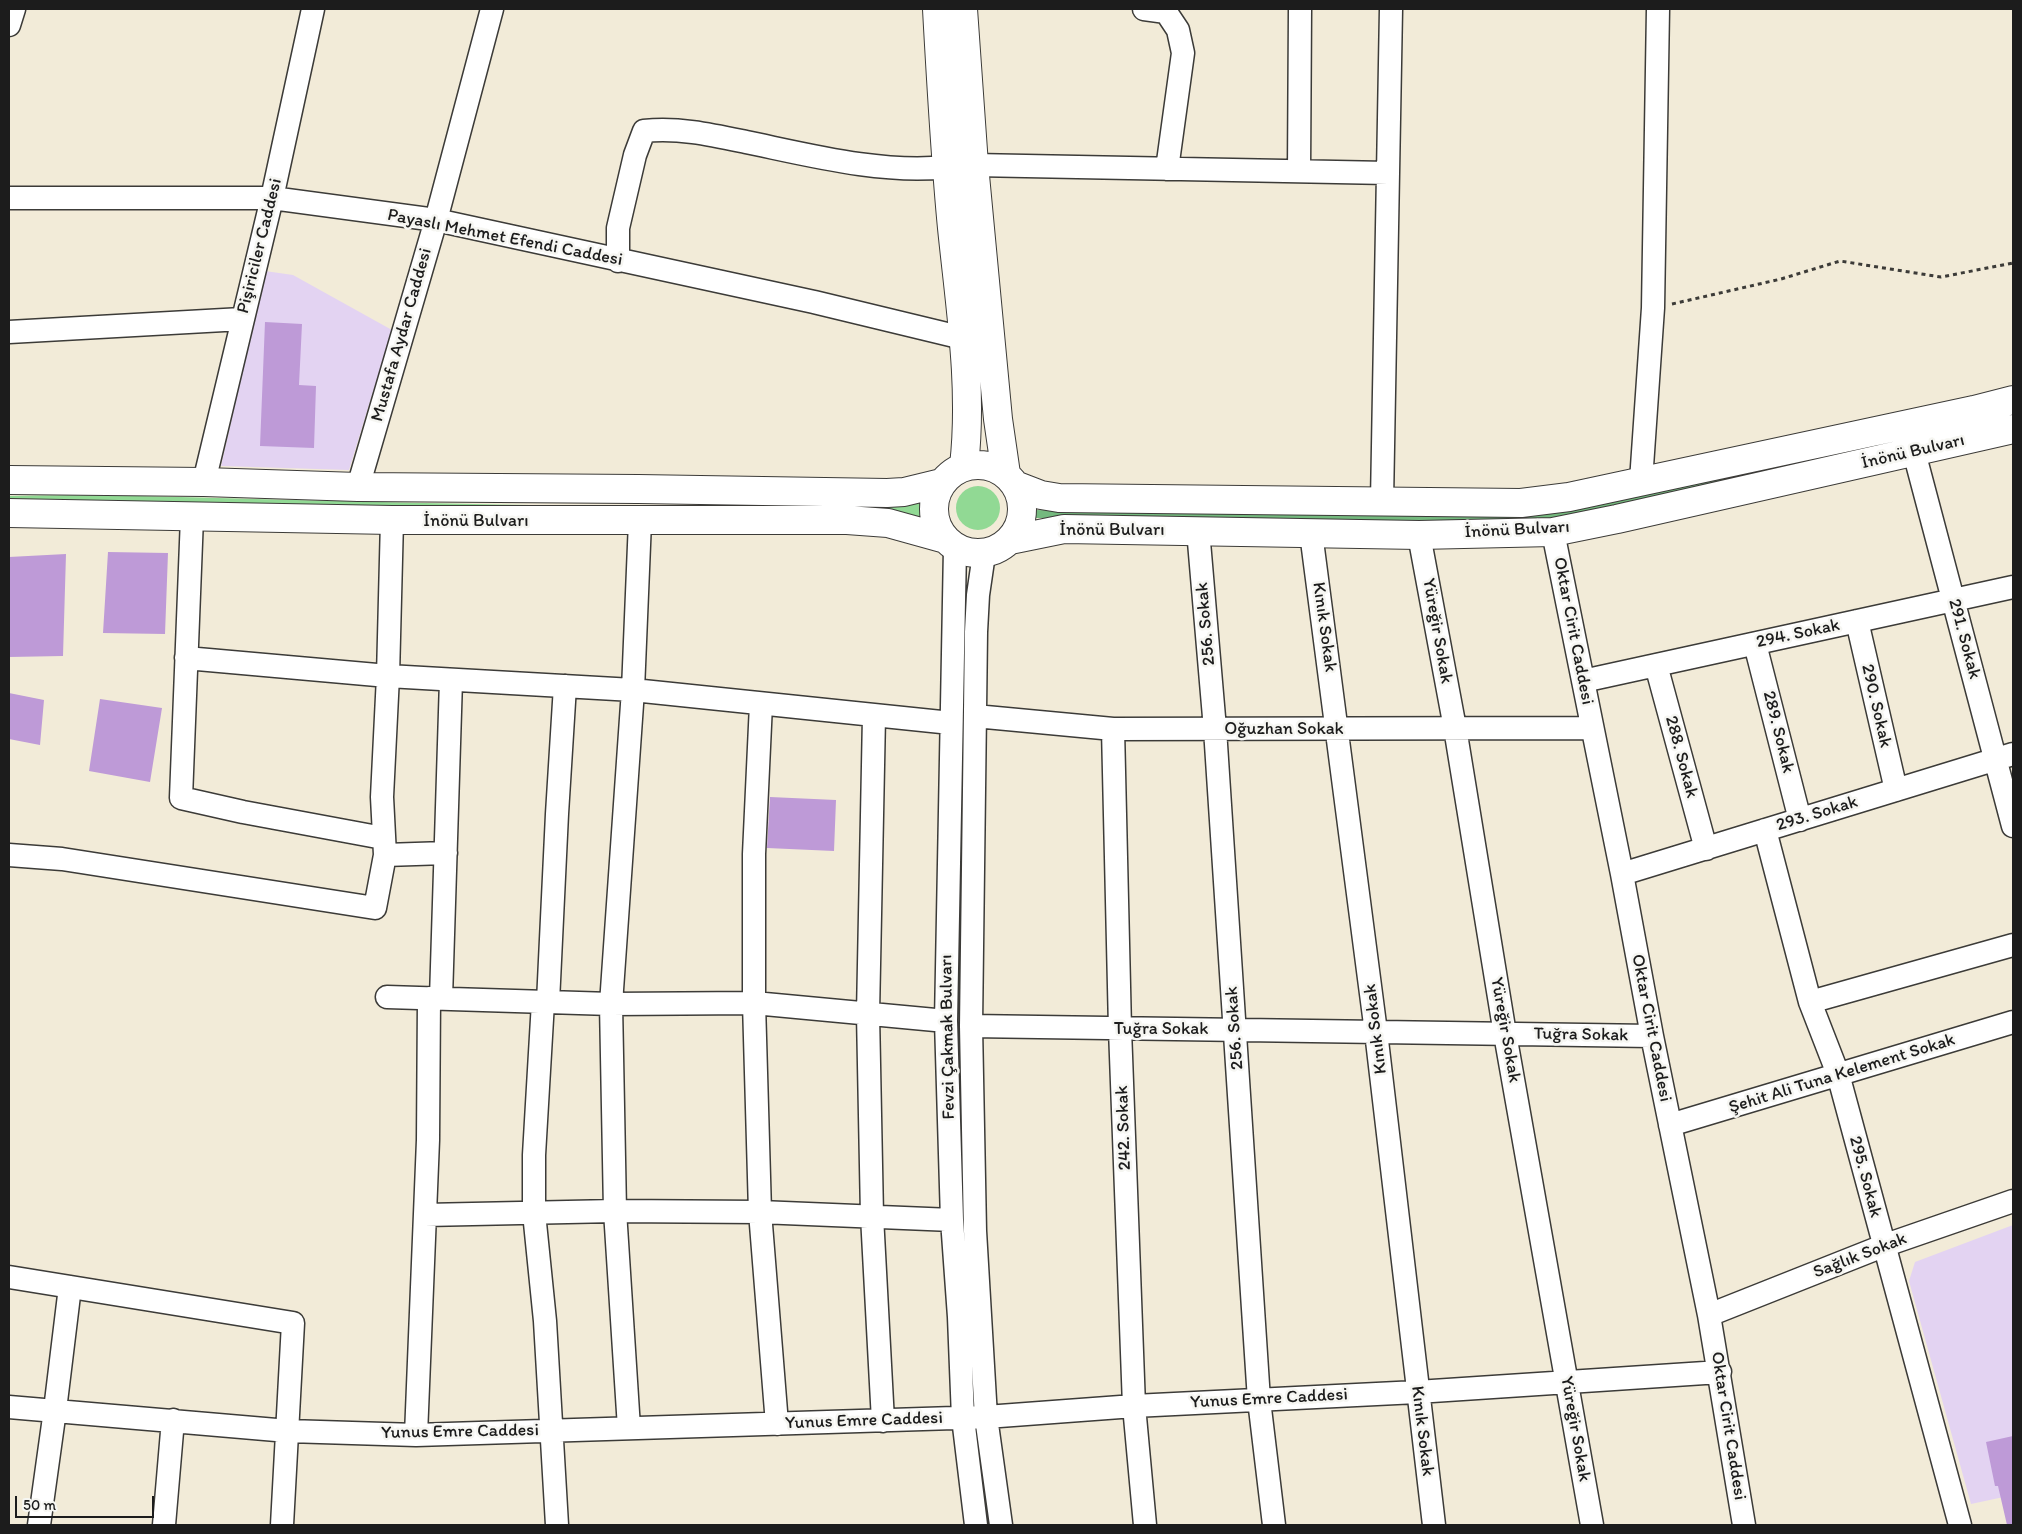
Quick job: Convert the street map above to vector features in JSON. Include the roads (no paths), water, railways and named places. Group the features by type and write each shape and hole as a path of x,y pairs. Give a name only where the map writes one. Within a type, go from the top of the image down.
{"main road":[{"path":"936,9 946,167 963,338 968,411 964,466"},
{"path":"963,9 974,165 998,419 1011,480 1021,498 1022,513 1018,528 1010,540 998,549 984,554 969,553 949,543 936,527 933,511 935,496 941,483 951,473 964,466 979,464 993,467 1011,480"},
{"name":"İnönü Bulvarı","path":"1011,480 1041,494 1059,498 1521,503 1569,496 1641,481 2013,400"},
{"name":"İnönü Bulvarı","path":"1010,540 1064,529 1419,535 1554,532 2013,429"},
{"path":"9,480 204,482 358,487 887,493 904,492 941,483"},
{"name":"İnönü Bulvarı","path":"9,513 392,520 848,520 888,523 949,543"}],"street":[{"path":"9,25 14,9"},
{"name":"Pişiriciler Caddesi","path":"204,482 272,198 312,9"},
{"name":"Mustafa Aydar Caddesi","path":"358,487 436,220 492,9"},
{"path":"1144,9 1166,12 1175,25 1182,41 1182,66 1167,169"},
{"path":"1299,171 1300,9"},
{"path":"1382,501 1391,9"},
{"path":"1641,481 1653,308 1658,9"},
{"path":"618,261 618,228 635,155 644,131 662,129 710,134 850,163 925,169 946,167"},
{"path":"974,165 1388,173"},
{"path":"9,194 9,206"},
{"name":"Payaslı Mehmet Efendi Caddesi","path":"9,198 272,198 436,220 814,302 963,338"},
{"path":"9,332 242,319"},
{"name":"291. Sokak","path":"1914,452 1954,600 2004,757 2013,826"},
{"path":"192,517 181,798 384,846 446,853"},
{"path":"9,855 62,859 375,908 384,846 382,797 388,676 392,520"},
{"path":"629,1428 615,1211 611,1004 633,690 640,521"},
{"name":"256. Sokak","path":"1198,530 1215,730 1259,1400 1274,1525"},
{"name":"Oktar Cirit Caddesi","path":"1554,532 1652,1036 1720,1372 1744,1525"},
{"name":"Kınık Sokak","path":"1311,533 1376,1032 1434,1525"},
{"name":"Yüreğir Sokak","path":"1419,535 1455,728 1505,1034 1592,1525"},
{"name":"Fevzi Çakmak Bulvarı","path":"949,543 951,723 946,1021 952,1220 959,1317 962,1418 976,1525"},
{"name":"Fevzi Çakmak Bulvarı","path":"984,554 977,607 971,1026 976,1232 986,1417 1001,1525"},
{"name":"294. Sokak","path":"1583,682 2013,587"},
{"name":"290. Sokak","path":"1857,621 1896,790"},
{"name":"289. Sokak","path":"1755,644 1800,820"},
{"path":"186,658 388,676 633,690 951,723"},
{"name":"288. Sokak","path":"1656,665 1706,849"},
{"path":"416,1435 435,998 446,853 451,680"},
{"path":"557,1525 544,1322 534,1213 534,1155 546,1002 565,686"},
{"path":"761,704 754,854 754,1003 760,1212 776,1424"},
{"path":"874,716 868,1014 872,1216 883,1421"},
{"name":"Oğuzhan Sokak","path":"976,716 1113,729 1592,728"},
{"name":"242. Sokak","path":"1113,729 1120,1029 1134,1406 1145,1525"},
{"name":"293. Sokak","path":"1622,874 2004,757"},
{"name":"295. Sokak","path":"1765,830 1810,1002 1838,1074 1960,1525"},
{"path":"1810,1002 2013,946"},
{"path":"387,996 611,1004 754,1003 946,1021"},
{"name":"Şehit Ali Tuna Kelement Sokak","path":"1670,1125 2013,1022"},
{"name":"Tuğra Sokak","path":"971,1026 1652,1036"},
{"name":"Sağlık Sokak","path":"1709,1315 1883,1246 2013,1201"},
{"path":"425,1215 615,1211 760,1212 952,1220"},
{"path":"9,1277 293,1323 282,1525"},
{"path":"38,1525 55,1410 70,1287"},
{"name":"Yunus Emre Caddesi","path":"9,1407 288,1431 416,1435 986,1417 1134,1406 1417,1392 1720,1372"},
{"path":"164,1525 173,1420"}]}
